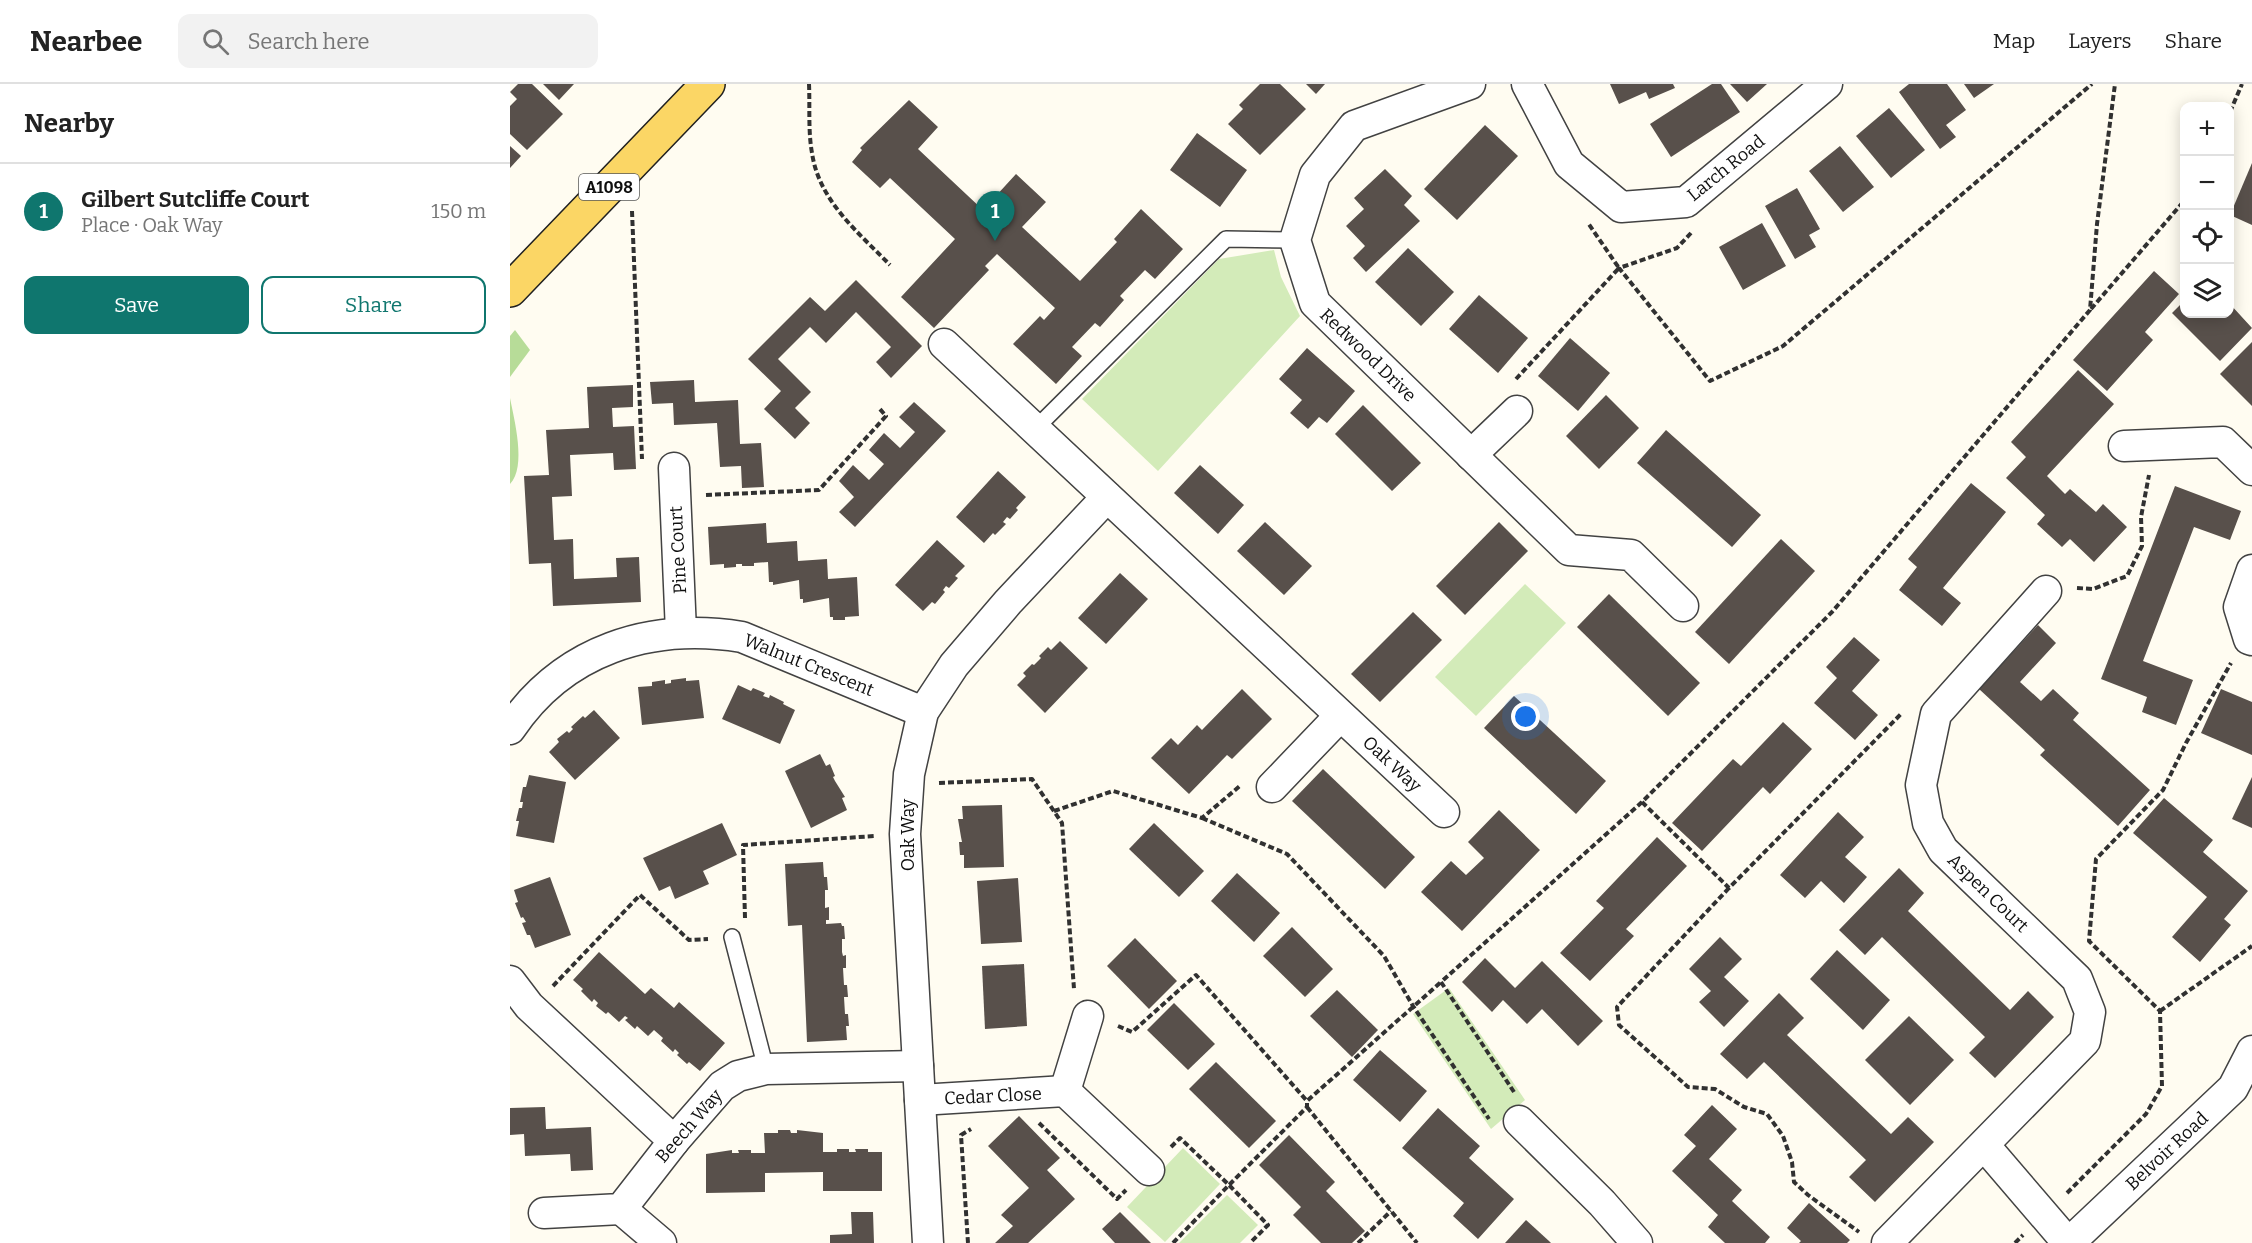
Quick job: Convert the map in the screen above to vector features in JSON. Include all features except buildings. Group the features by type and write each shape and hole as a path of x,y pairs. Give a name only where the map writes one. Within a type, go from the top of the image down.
{"main road":[{"name":"A1098","path":"510,290 708,84"}],"street":[{"path":"1295,240 1315,175 1354,126 1470,84"},
{"name":"Larch Road","path":"1527,84 1569,164 1621,207 1686,202 1827,84"},
{"name":"Redwood Drive","path":"1295,240 1315,303 1569,550 1631,555 1683,606"},
{"name":"Oak Way","path":"944,344 1444,812"},
{"path":"1471,455 1517,411"},
{"path":"2124,446 2223,442 2252,470"},
{"name":"Pine Court","path":"674,468 681,632"},
{"name":"Oak Way","path":"928,1243 905,834 908,784 923,712 954,665 1008,602 1107,497"},
{"path":"2250,636 2239,607 2252,570"},
{"path":"1936,714 2046,591"},
{"name":"Walnut Crescent","path":"510,729 521,712 554,680 593,655 636,639 681,632 712,632 742,637 923,712"},
{"name":"Aspen Court","path":"1876,1240 1984,1145 2085,1041 2090,1012 2077,979 1943,850 1928,823 1922,785 1936,714"},
{"path":"1272,787 1340,716"},
{"path":"510,981 532,1009 674,1141"},
{"name":"Cedar Close","path":"1065,1091 1088,1016"},
{"name":"Belvoir Road","path":"2068,1243 2234,1088 2252,1051"},
{"name":"Beech Way","path":"621,1209 674,1141 722,1086 738,1076 766,1069 918,1066"},
{"name":"Cedar Close","path":"920,1100 1065,1091 1149,1170"},
{"path":"1520,1121 1602,1203 1637,1243"},
{"path":"1984,1145 2068,1243"},
{"path":"544,1213 621,1209 661,1243"}],"lane":[{"path":"1035,429 1226,239 1295,240"},
{"path":"732,937 766,1069"}],"path":[{"path":"809,84 812,153 819,182 834,207 890,265"},
{"path":"1619,268 1710,381 1783,346 2092,84"},
{"path":"2090,310 2097,224 2115,84"},
{"path":"2234,102 2242,84"},
{"path":"630,165 643,470 674,468"},
{"path":"1307,1101 1642,802 1832,612 2180,206"},
{"path":"1517,411 1524,406 1506,390 1619,268 1677,248 1698,226"},
{"path":"675,497 819,490 886,416 879,408"},
{"path":"2046,591 2064,587 2093,589 2127,576 2142,546 2141,517 2155,445"},
{"path":"2015,1243 2146,1114 2162,1086 2160,1011 2089,941 2096,859 2163,790 2186,743 2250,636"},
{"path":"1876,1240 1808,1195 1794,1182 1792,1162 1782,1136 1767,1114 1744,1107 1715,1089 1689,1088 1619,1024 1617,1007 1729,888 1918,697 1936,714"},
{"path":"1202,818 1250,778 1272,787"},
{"path":"908,784 1032,779 1062,823 1072,987 1088,1016 1132,1032 1196,975 1307,1101 1307,1107 1417,1243"},
{"path":"1054,811 1113,790 1202,818 1287,854 1384,956 1413,1006 1499,1135 1520,1121 1524,1107 1441,982"},
{"path":"1642,802 1729,888"},
{"path":"532,1009 640,895 689,940 732,937 745,917 743,844 905,834"},
{"path":"2160,1011 2252,946"},
{"path":"968,1243 962,1135 995,1112 993,1096"},
{"path":"1173,1243 1307,1107"},
{"path":"1034,1119 1116,1199 1180,1138 1268,1225 1250,1243"},
{"path":"1358,1243 1391,1211"}],"green space":[{"path":"1274,250 1281,277 1300,316 1158,471 1082,399 1219,259"},
{"path":"515,330 530,350 510,377 510,336"},
{"path":"510,398 519,455 515,476 510,484"},
{"path":"1525,584 1566,623 1476,716 1435,677"},
{"path":"1449,988 1525,1100 1491,1129 1413,1014"},
{"path":"1183,1148 1220,1184 1165,1242 1127,1207"},
{"path":"1227,1195 1258,1225 1240,1243 1179,1243"}],"place":[{"name":"Gilbert Sutcliffe Court","path":"995,241"}]}
